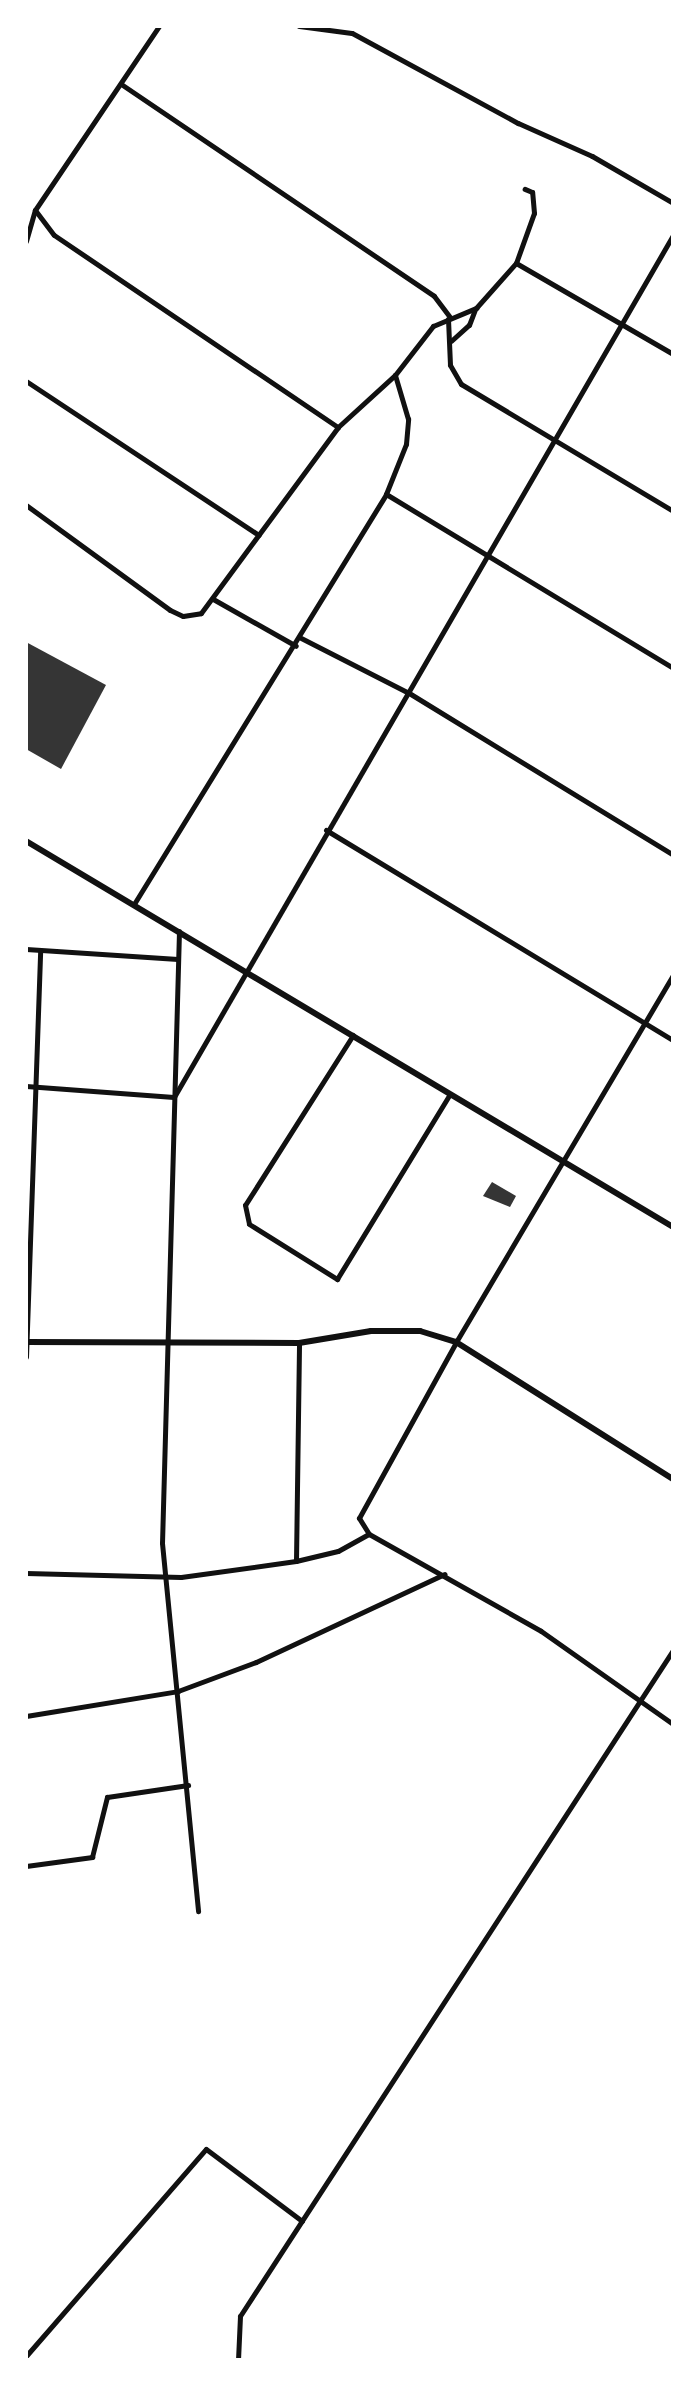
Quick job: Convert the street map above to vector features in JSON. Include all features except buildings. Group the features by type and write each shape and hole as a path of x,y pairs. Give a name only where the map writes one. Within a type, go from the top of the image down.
{"main road":[{"path":"26,841 673,1227"},
{"path":"26,1342 170,1345 299,1343 407,1331 456,1342 673,1479"}],"street":[{"path":"26,241 35,210 159,26"},
{"path":"299,26 352,33 518,123 592,156 673,203"},
{"path":"121,84 434,296 449,318 450,365 461,384 673,511"},
{"path":"451,341 469,325 475,308 516,263 534,213 532,192 525,189"},
{"path":"35,210 54,235 338,427"},
{"path":"174,1097 210,1042 245,970 489,557 673,235"},
{"path":"516,263 673,354"},
{"path":"26,505 170,610 191,617 213,599 338,427 395,375 433,326 475,308"},
{"path":"134,904 301,638 386,494 406,444 408,419 395,375"},
{"path":"26,381 259,535"},
{"path":"386,494 673,668"},
{"path":"213,599 296,646"},
{"path":"301,638 409,693 673,855"},
{"path":"326,830 673,1040"},
{"path":"179,930 170,1345 162,1543 198,1911"},
{"path":"26,949 178,959"},
{"path":"26,1357 40,951"},
{"path":"673,975 456,1342 359,1518 369,1534 445,1574 541,1631 673,1724"},
{"path":"353,1034 245,1205 249,1224 337,1279 450,1093"},
{"path":"26,1086 174,1097"},
{"path":"296,1561 299,1343"},
{"path":"26,1573 167,1578 296,1561 338,1551 369,1534"},
{"path":"26,1716 178,1691 256,1662 445,1574"},
{"path":"238,2360 240,2316 673,1650"},
{"path":"26,1866 92,1857 107,1797 188,1785"},
{"path":"26,2356 206,2149 302,2221"}]}
